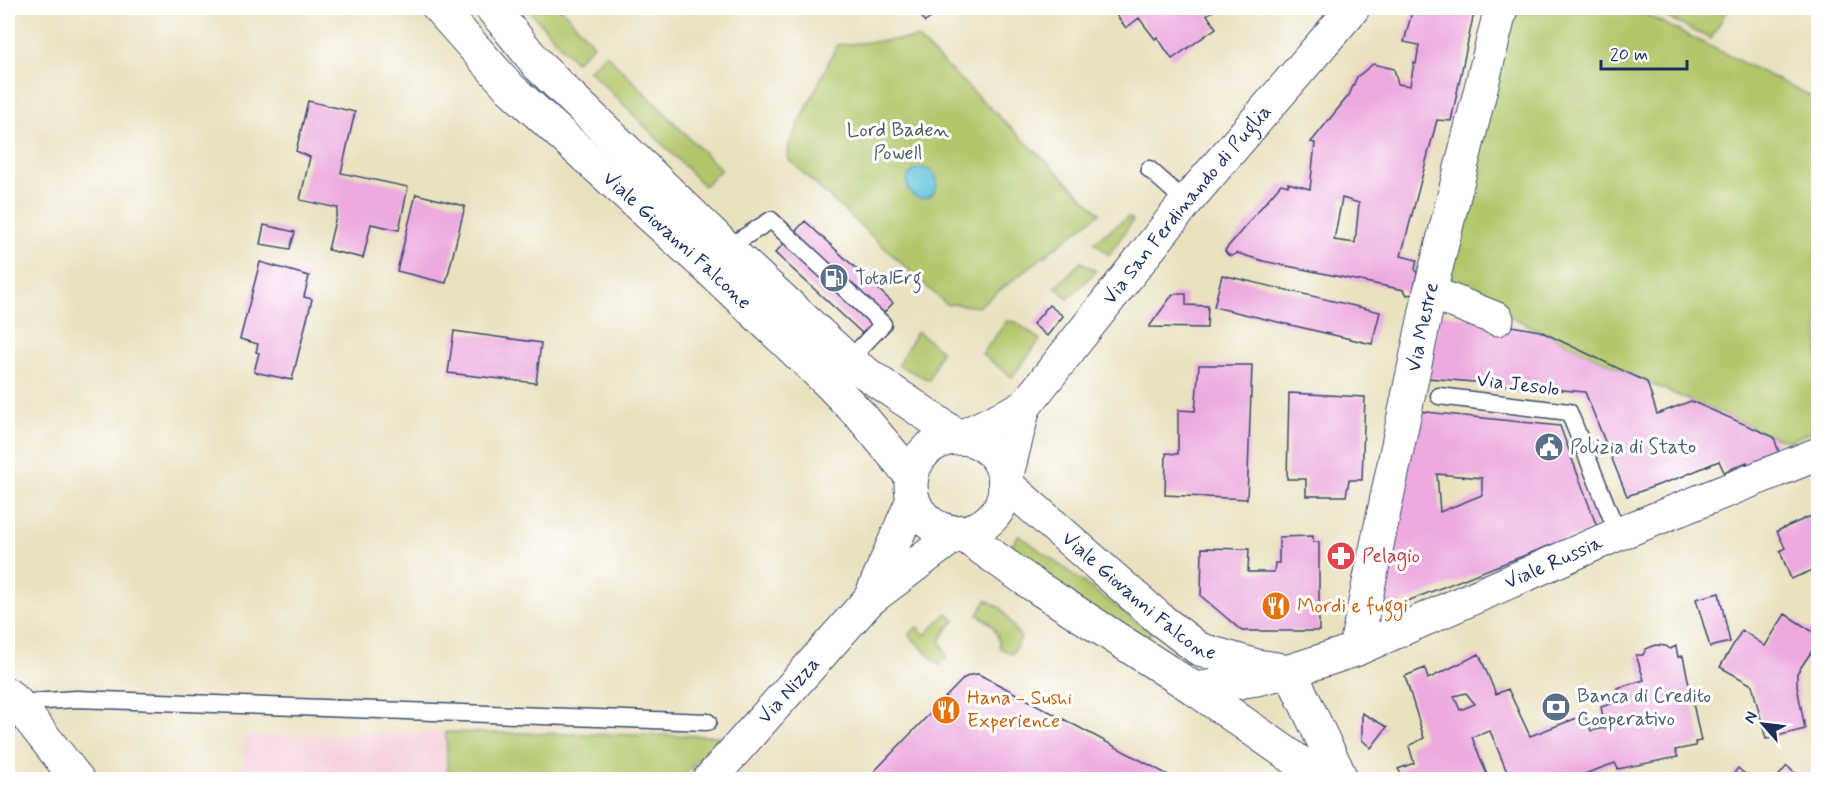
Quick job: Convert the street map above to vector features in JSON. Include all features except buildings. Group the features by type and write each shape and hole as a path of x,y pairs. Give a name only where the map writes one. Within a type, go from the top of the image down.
{"main road":[{"name":"Viale Giovanni Falcone","path":"439,8 510,88 718,258"},
{"name":"Viale Giovanni Falcone","path":"492,8 539,66 718,258 838,371 862,417 912,488"},
{"name":"Via San Ferdinando di Puglia","path":"1005,483 1024,407 1186,202 1353,8"},
{"name":"Via Mestre","path":"1355,650 1430,292 1502,8"},
{"path":"1430,292 1497,319"},
{"name":"Viale Giovanni Falcone","path":"838,371 868,376 935,419 959,438"},
{"name":"Via San Ferdinando di Puglia","path":"959,438 1024,407"},
{"path":"959,438 973,440 996,456 1005,483 1003,498 997,511 987,522 974,530 959,532 944,530 930,523 920,512 912,488 916,464 923,453 934,444 946,439 959,438"},
{"name":"Viale Russia","path":"1290,671 1355,650 1618,534 1818,454"},
{"name":"Viale Giovanni Falcone","path":"1005,483 1161,620 1199,649 1257,666 1290,671"},
{"name":"Via Nizza","path":"869,600 912,488"},
{"path":"959,532 1032,584 1195,689 1325,780"},
{"name":"Via Nizza","path":"709,780 869,600 959,532"},
{"name":"Viale Giovanni Falcone","path":"1195,689 1290,671"},
{"path":"1290,671 1342,780"},
{"path":"10,703 78,780"}],"lane":[{"path":"1149,169 1186,202"},
{"path":"718,258 771,220 883,324 838,371"},
{"name":"Via Jesolo","path":"1439,396 1569,412 1618,534"},
{"path":"10,703 76,699 708,722"}],"shaded area":[{"path":"446,732 448,779 243,779 243,736"}],"green space":[{"path":"527,8 561,8 594,45 575,62"},
{"path":"1511,8 1633,8 1818,100 1818,429 1789,441 1774,437 1647,382 1447,286"},
{"path":"1648,8 1728,8 1711,39"},
{"name":"Lord Baden Powell","path":"917,38 1100,213 978,307 947,305 788,159 789,145 837,45"},
{"path":"606,54 721,170 704,186 589,70"},
{"path":"1128,217 1133,220 1109,255 1094,242"},
{"path":"1081,262 1096,271 1068,299 1056,287"},
{"path":"1007,321 1016,322 1040,340 1012,377 982,354"},
{"path":"917,331 941,351 929,380 898,365"},
{"path":"1019,535 1151,632 1139,647 1008,550"},
{"path":"986,600 1001,608 1021,638 1012,654 1000,648 994,628 978,615"},
{"path":"947,613 955,621 940,640 947,657 939,665 909,635 917,627 925,635"},
{"path":"446,732 720,736 681,779 448,780"}],"water":[{"path":"922,168 933,172 937,183 933,194 922,198 911,194 907,183 911,172"}],"place":[{"name":"TotalErg","path":"834,278"},
{"name":"Polizia di Stato","path":"1549,447"},
{"name":"Pelagio","path":"1341,556"},
{"name":"Mordi e fuggi","path":"1276,606"},
{"name":"Banca di Credito Cooperativo","path":"1556,707"},
{"name":"Hana - Sushi Experience","path":"946,710"}]}
